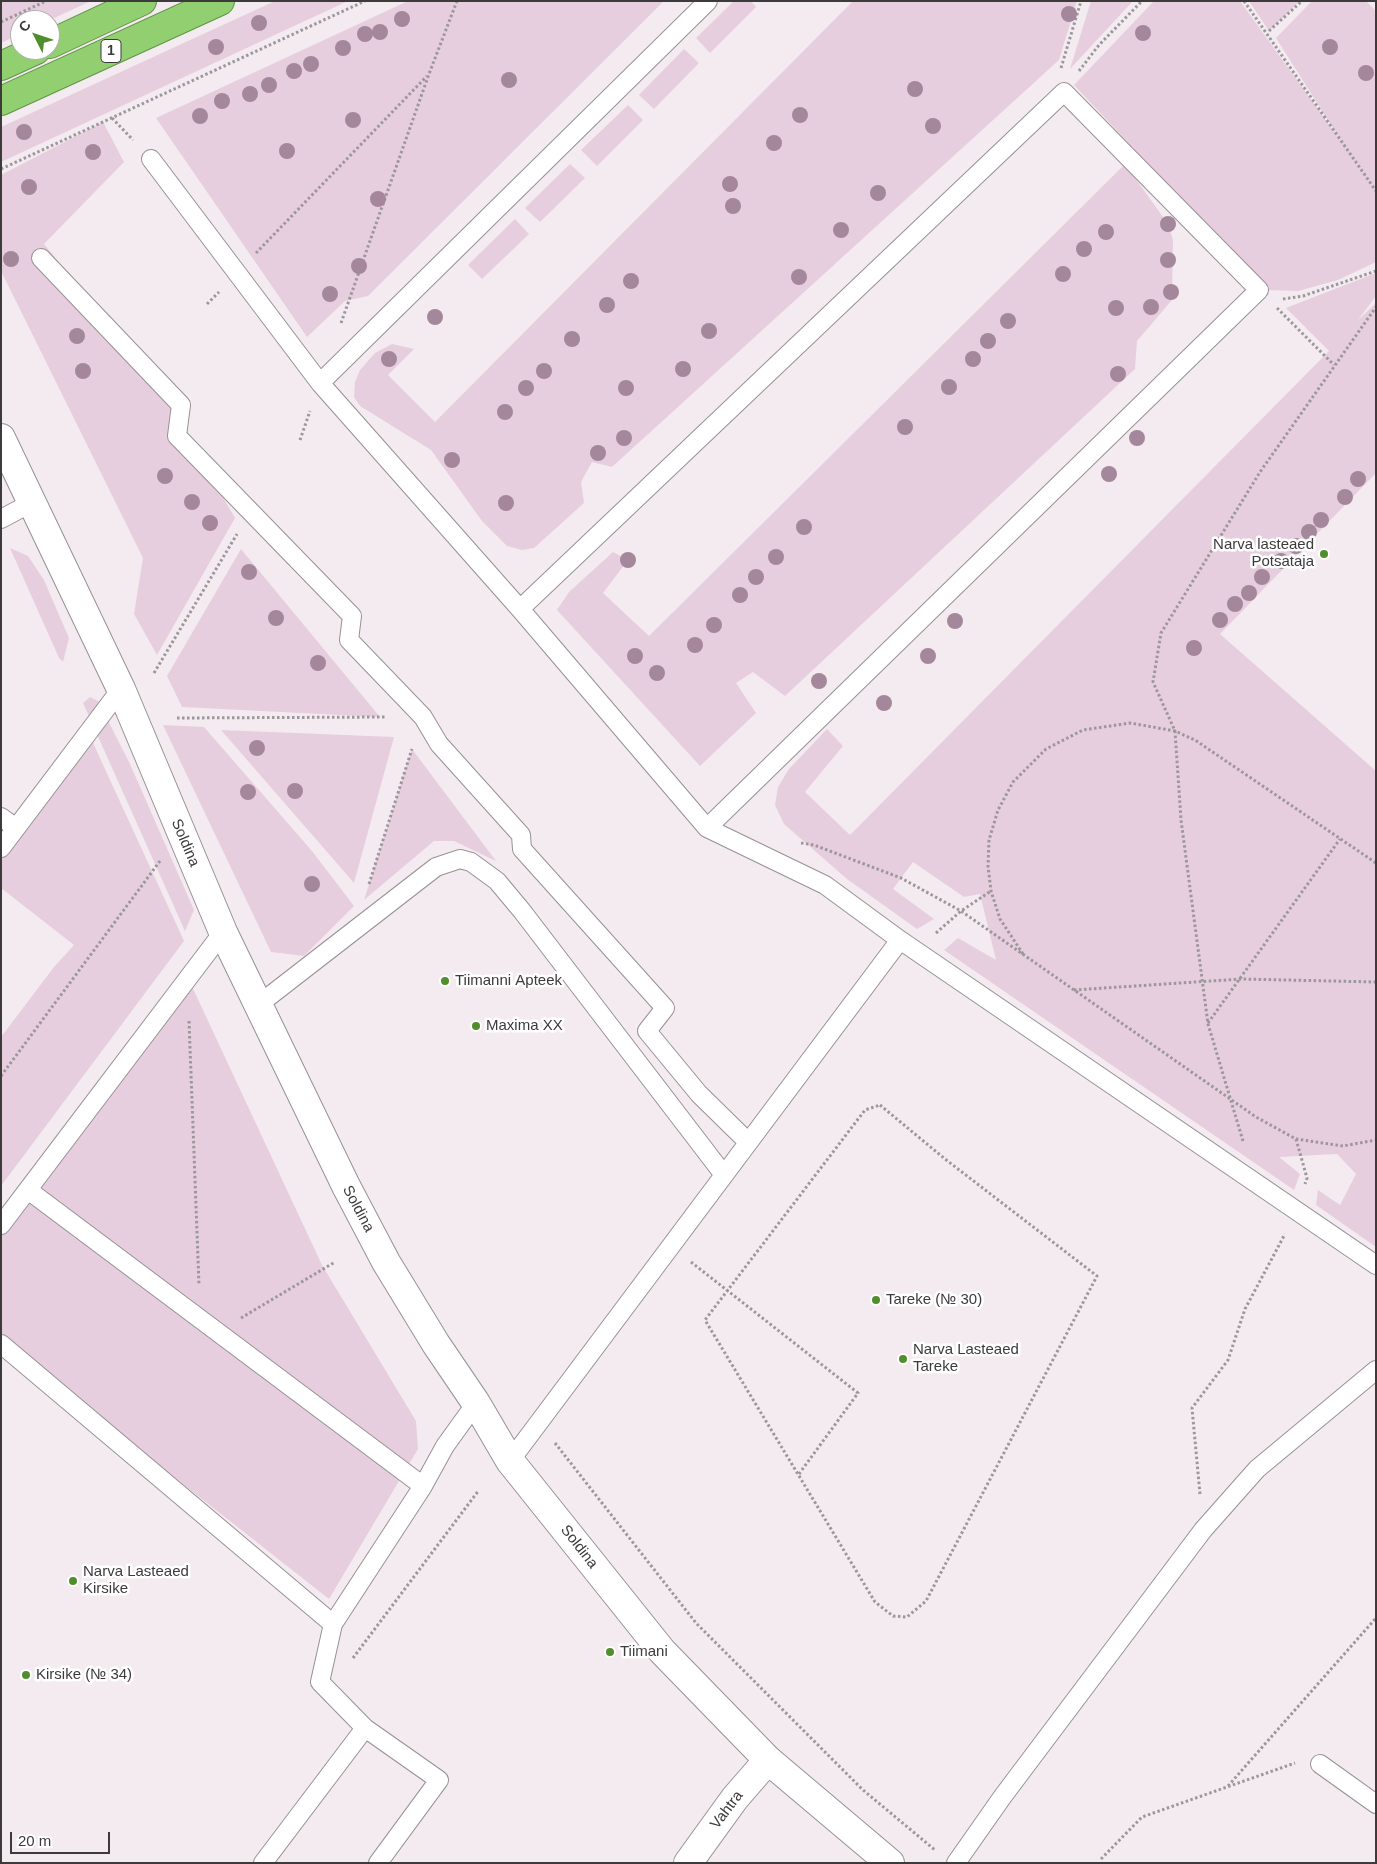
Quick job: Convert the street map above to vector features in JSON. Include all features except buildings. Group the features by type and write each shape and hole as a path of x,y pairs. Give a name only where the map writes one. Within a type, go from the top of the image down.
{"highway":[{"name":"1","path":"60,39 142,1"},
{"name":"1","path":"1,101 220,1"},
{"path":"1,66 14,60"}],"street":[{"name":"Soldina","path":"1,438 121,689 223,932 258,1005 341,1177 386,1262 436,1344 476,1403 510,1461 655,1643 768,1760 890,1863"},
{"name":"Vahtra","path":"688,1863 735,1798 768,1760"}],"lane":[{"path":"320,382 708,1"},
{"path":"520,609 1064,92 1265,296 707,828"},
{"path":"151,159 320,382 520,609 707,828 825,886 915,951 1376,1265"},
{"path":"41,258 181,405 177,436 352,616 349,640 423,717 439,744 521,835 522,849 665,1008 647,1031 699,1094 748,1142"},
{"path":"1,519 31,503"},
{"path":"1,848 121,689"},
{"path":"1,817 16,828"},
{"path":"258,1005 436,867 460,859 471,862 497,881 522,911 724,1175"},
{"path":"1,1225 223,932"},
{"path":"510,1461 900,940"},
{"path":"28,1190 423,1486"},
{"path":"1,1344 333,1624"},
{"path":"956,1863 1003,1796 1203,1530 1257,1469 1376,1370"},
{"path":"378,1863 439,1780 365,1728 320,1682 333,1624 423,1486 445,1446 476,1403"},
{"path":"263,1863 365,1728"},
{"path":"1320,1764 1376,1804"}],"path":[{"path":"1,22 46,1"},
{"path":"1,169 365,1"},
{"path":"340,326 429,74 457,1"},
{"path":"1049,106 1081,1"},
{"path":"1064,92 1099,45 1142,1"},
{"path":"1244,1 1376,191"},
{"path":"1269,31 1302,1"},
{"path":"207,304 429,74"},
{"path":"112,118 151,159"},
{"path":"1265,296 1303,296 1376,271"},
{"path":"1265,296 1334,366"},
{"path":"1255,1184 1208,1024 1181,820 1175,731 1152,682 1161,633 1260,472 1376,307"},
{"path":"154,673 251,512"},
{"path":"177,718 423,717 354,930"},
{"path":"1024,957 1000,919 991,892 988,866 990,840 998,810 1014,782 1046,749 1083,730 1130,723 1175,731 1195,740 1376,863"},
{"path":"1,1076 181,833"},
{"path":"1208,1024 1340,839"},
{"path":"794,842 814,845 901,878 961,911 1232,1101 1256,1117 1296,1139 1343,1146 1376,1140"},
{"path":"915,951 961,911 991,892"},
{"path":"188,978 200,1319"},
{"path":"1073,990 1240,979 1376,982"},
{"path":"880,1105 946,1159 1097,1276 926,1601 907,1617 894,1616 875,1602 799,1474 705,1320 865,1110 880,1105"},
{"path":"1203,1530 1192,1408 1228,1360 1245,1309 1297,1213 1307,1178 1296,1139"},
{"path":"670,1246 858,1393 799,1474"},
{"path":"218,1332 334,1262"},
{"path":"539,1422 696,1623 863,1790 936,1851"},
{"path":"329,1691 479,1490"},
{"path":"1228,1786 1376,1618"},
{"path":"1101,1859 1142,1817 1291,1763 1320,1764"}],"shaded area":[{"path":"1,1 91,1 60,15 60,10 10,10 10,39 1,43"},
{"path":"275,1 348,1 1,162 1,127"},
{"path":"408,1 664,1 368,296 345,301 307,337 156,118"},
{"path":"734,1 751,1 756,7 710,53 696,38"},
{"path":"853,1 1077,1 1059,60 612,467 592,462 581,482 584,503 534,548 522,550 507,546 482,521 431,450 360,406 354,397 355,382 360,370 375,353 392,344 414,349 388,375 435,422"},
{"path":"1091,1 1133,1 1070,69"},
{"path":"1154,1 1240,1 1343,144 1276,38 1312,1 1366,1 1376,11 1376,262 1338,280 1298,291 1266,290 1074,85"},
{"path":"1249,1 1300,1 1269,31"},
{"path":"684,49 699,63 654,109 639,95"},
{"path":"628,105 643,120 597,166 581,150"},
{"path":"103,122 124,162 44,244 154,377 235,518 157,655 134,614 143,558 1,271 1,175"},
{"path":"570,164 585,178 540,222 525,208"},
{"path":"1125,164 1168,224 1173,240 1172,300 1137,341 1135,369 785,696 753,672 736,683 756,713 700,766 557,610 569,592 613,552 628,560 603,593 649,636"},
{"path":"515,219 529,234 482,279 468,265"},
{"path":"1376,273 1376,296 1358,320 1376,303 1376,473 1220,634 1376,771 1376,1247 1316,1205 1318,1190 1340,1205 1356,1174 1337,1154 1279,1157 1300,1174 1294,1190 944,950 958,938 996,960 980,894 964,897 913,862 893,889 934,919 917,929 847,879 784,824 775,805 778,787 789,769 827,729 843,746 805,792 850,835 1329,351 1286,308"},
{"path":"10,548 28,556 44,580 69,638 63,662 59,658"},
{"path":"241,549 380,717 182,707 167,676"},
{"path":"90,697 98,701 130,764 194,910 185,931 83,703"},
{"path":"163,725 204,727 312,851 354,906 304,956 271,952"},
{"path":"221,730 394,737 354,883"},
{"path":"88,732 184,941 1,1186 1,1037 54,967 74,945 1,888 1,849"},
{"path":"412,749 496,861 454,841 434,841 364,900"},
{"path":"188,978 322,1265 416,1421 418,1449 329,1599 1,1341 1,1225"}],"place":[{"name":"Narva lasteaed Potsataja","path":"1324,554"},
{"name":"Tiimanni Apteek","path":"445,981"},
{"name":"Maxima XX","path":"476,1026"},
{"name":"Tareke (№ 30)","path":"876,1300"},
{"name":"Narva Lasteaed Tareke","path":"903,1359"},
{"name":"Narva Lasteaed Kirsike","path":"73,1581"},
{"name":"Tiimani","path":"610,1652"},
{"name":"Kirsike (№ 34)","path":"26,1675"}]}
